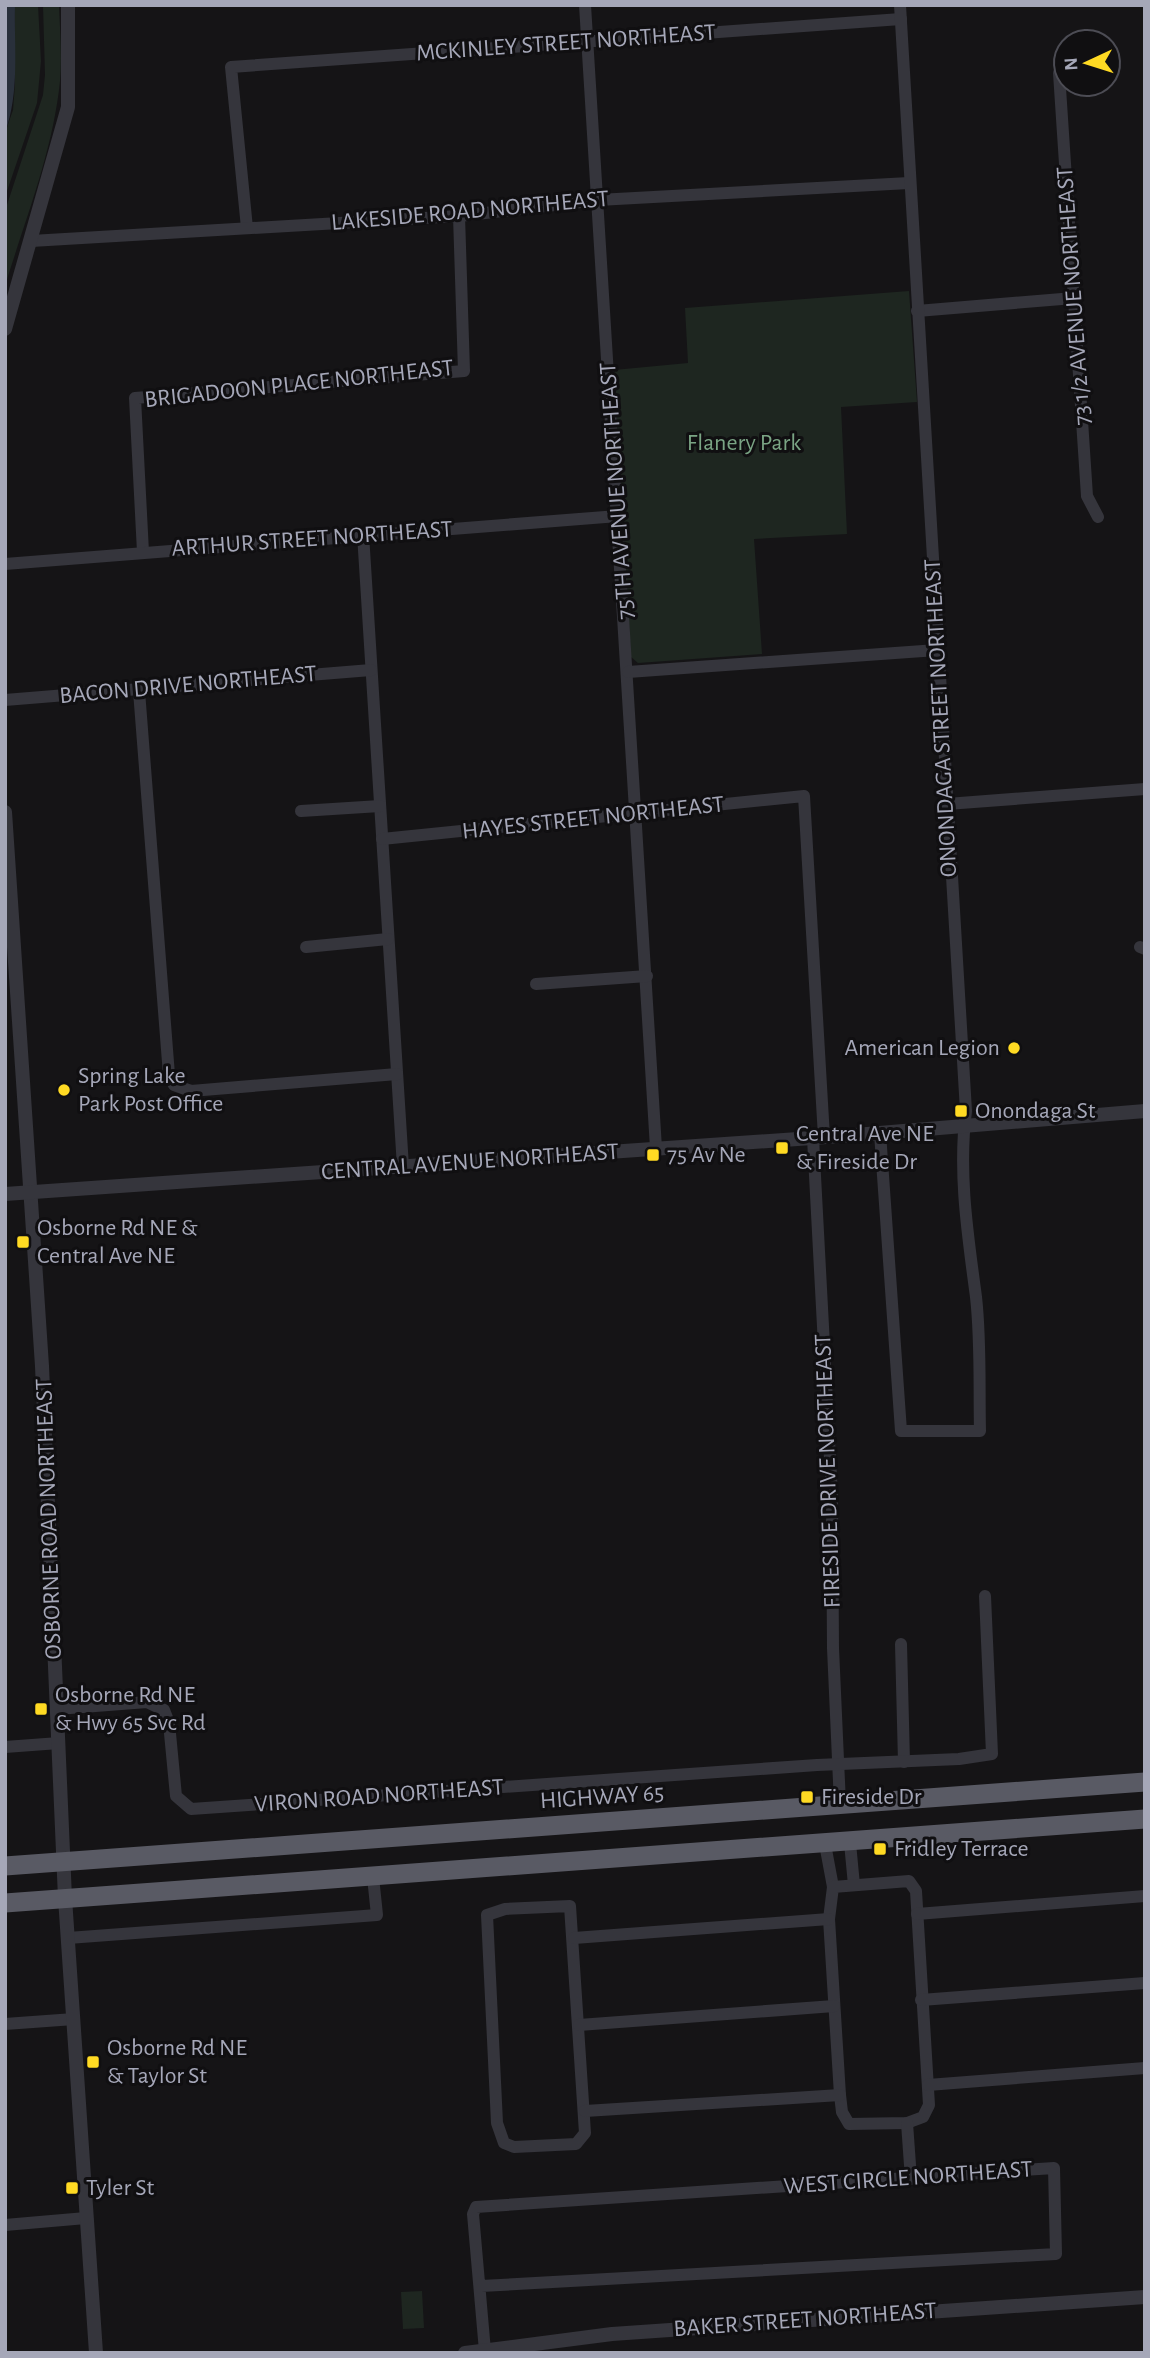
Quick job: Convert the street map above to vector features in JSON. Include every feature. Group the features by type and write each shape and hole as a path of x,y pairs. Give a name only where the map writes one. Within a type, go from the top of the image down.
{"highway":[{"name":"HIGHWAY 65","path":"5,1866 1145,1782"},
{"path":"5,1903 850,1843 1145,1819"}],"street":[{"path":"5,329 68,107 68,5"},
{"name":"75TH AVENUE NORTHEAST","path":"585,5 648,976 656,1148"},
{"name":"MCKINLEY STREET NORTHEAST","path":"247,228 231,67 588,41 900,12"},
{"name":"ONONDAGA STREET NORTHEAST","path":"880,1133 901,1431 980,1431 976,1298 967,1241 962,1141 966,1111 900,12"},
{"name":"73 1/2 AVENUE NORTHEAST","path":"1061,98 1087,496 1098,517"},
{"name":"LAKESIDE ROAD NORTHEAST","path":"31,241 459,216 598,200 909,183"},
{"name":"BRIGADOON PLACE NORTHEAST","path":"143,552 135,398 464,371 459,216"},
{"path":"917,311 1074,298"},
{"name":"ARTHUR STREET NORTHEAST","path":"5,564 618,516"},
{"path":"362,534 403,1167"},
{"path":"628,672 937,650"},
{"name":"BACON DRIVE NORTHEAST","path":"5,699 139,691 371,670"},
{"path":"139,691 169,1075 174,1085 191,1091 397,1074"},
{"path":"947,804 1145,789"},
{"name":"HAYES STREET NORTHEAST","path":"382,839 804,796"},
{"name":"FIRESIDE DRIVE NORTHEAST","path":"804,796 832,1496 832,1648 840,1804"},
{"path":"301,811 380,806"},
{"name":"OSBORNE ROAD NORTHEAST","path":"5,812 42,1366 65,1898 96,2353"},
{"path":"306,947 388,939"},
{"path":"536,984 648,976"},
{"name":"CENTRAL AVENUE NORTHEAST","path":"5,1194 818,1138 1145,1111"},
{"name":"VIRON ROAD NORTHEAST","path":"57,1709 147,1702 164,1710 169,1723 176,1796 191,1809 992,1754 985,1596"},
{"path":"901,1644 904,1762"},
{"path":"5,1747 59,1743"},
{"path":"850,1843 854,1885"},
{"path":"825,1844 833,1887 829,1919 842,2112 849,2124 907,2123 923,2117 929,2105 916,1891 909,1881 833,1887"},
{"path":"68,1938 377,1915 373,1877"},
{"path":"917,1913 1145,1896"},
{"path":"570,1906 579,2025 585,2133 576,2144 514,2147 504,2143 497,2123 487,1915 505,1909 570,1906"},
{"path":"574,1938 829,1919"},
{"path":"921,2000 1145,1983"},
{"path":"579,2025 834,2007"},
{"path":"5,2024 74,2019"},
{"path":"928,2085 1145,2068"},
{"path":"584,2111 840,2095"},
{"path":"907,2123 911,2179"},
{"name":"WEST CIRCLE NORTHEAST","path":"481,2286 1056,2254 1054,2168 476,2207 473,2214 485,2351"},
{"path":"5,2225 86,2218"},
{"name":"BAKER STREET NORTHEAST","path":"465,2353 612,2334 1145,2297"}],"green space":[{"path":"15,5 38,5 41,61 37,103 5,197 5,133 13,110 15,84"},
{"path":"43,5 59,5 60,81 45,159 5,286 5,211 43,95"},
{"name":"Flanery Park","path":"909,291 917,402 841,407 847,534 754,539 762,654 638,663 631,657 614,370 688,363 685,308"},
{"path":"422,2291 424,2328 403,2329 401,2292"}],"shaded area":[{"path":"5,5 15,5 15,54 13,101 5,133"}],"place":[{"name":"American Legion","path":"1014,1048"},
{"name":"Spring Lake Park Post Office","path":"64,1090"},
{"name":"Onondaga St","path":"961,1111"},
{"name":"Central Ave NE & Fireside Dr","path":"782,1148"},
{"name":"75 Av Ne","path":"653,1155"},
{"name":"Osborne Rd NE & Central Ave NE","path":"23,1242"},
{"name":"Osborne Rd NE & Hwy 65 Svc Rd","path":"41,1709"},
{"name":"Fireside Dr","path":"807,1797"},
{"name":"Fridley Terrace","path":"880,1849"},
{"name":"Osborne Rd NE & Taylor St","path":"93,2062"},
{"name":"Tyler St","path":"72,2188"}]}
